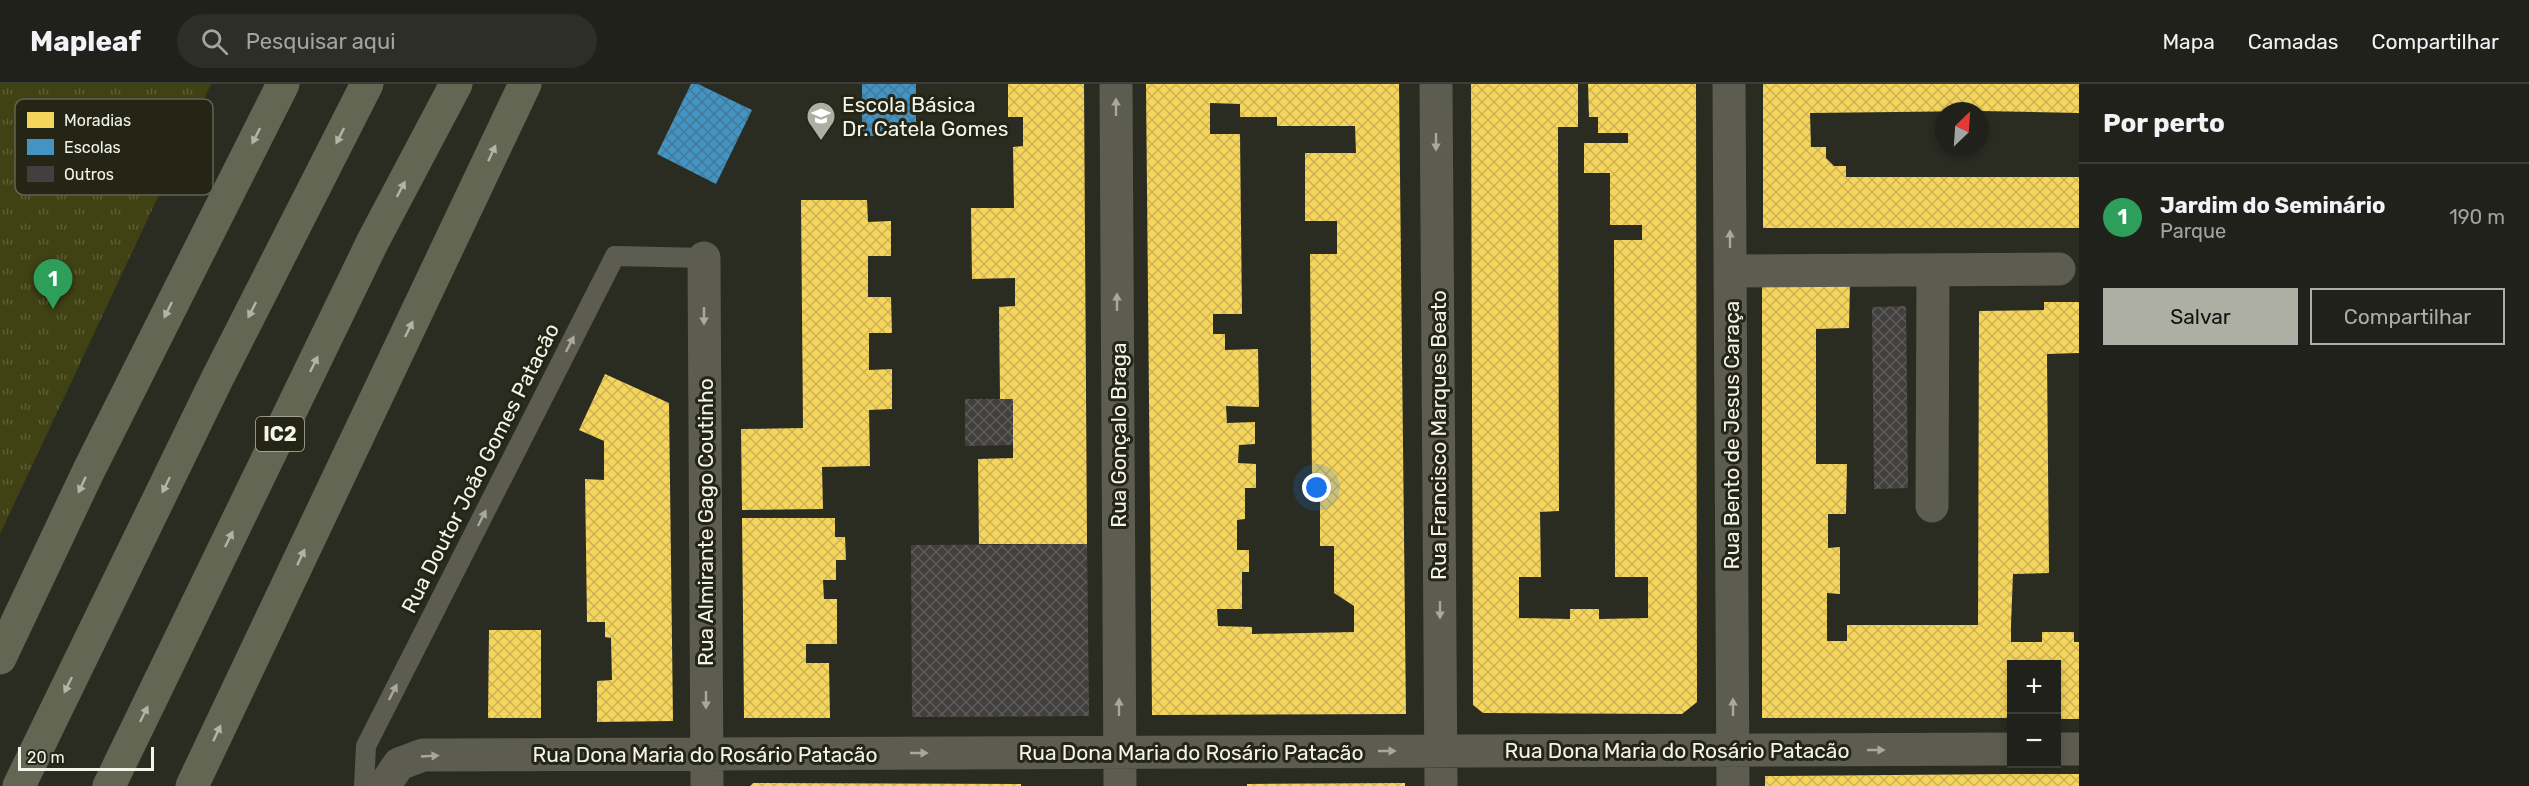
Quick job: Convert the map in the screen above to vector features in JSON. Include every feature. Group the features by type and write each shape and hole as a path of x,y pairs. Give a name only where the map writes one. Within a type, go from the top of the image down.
{"highway":[{"path":"0,658 89,470 282,84"},
{"path":"19,786 217,379 368,84"},
{"name":"IC2","path":"109,786 374,241 456,84"},
{"path":"192,786 525,84"}],"street":[{"name":"Rua Gonçalo Braga","path":"1116,84 1120,786"},
{"name":"Rua Francisco Marques Beato","path":"1436,84 1441,786"},
{"name":"Rua Bento de Jesus Caraça","path":"1729,84 1733,786"},
{"name":"Rua Almirante Gago Coutinho","path":"704,258 707,786"},
{"path":"1730,271 2059,269"},
{"path":"1932,270 1932,506"},
{"name":"Rua Dona Maria do Rosário Patacão","path":"384,786 399,764 423,755 2007,749"},
{"path":"2061,749 2079,749"}],"lane":[{"name":"Rua Doutor João Gomes Patacão","path":"364,786 366,746 615,256 704,258"}],"green space":[{"path":"0,84 211,84 204,99 15,99 15,195 159,195 0,534"}],"building: Moradias":[{"path":"1008,84 1084,84 1087,544 979,544 978,459 1013,458 1013,399 1000,399 999,307 1015,306 1015,278 972,279 971,208 1014,208 1013,147 1023,146 1023,117 1008,117"},
{"path":"1146,84 1399,84 1406,714 1152,715","holes":["1210,103 1240,104 1240,117 1277,117 1277,126 1355,126 1356,153 1305,153 1305,221 1337,221 1337,254 1310,254 1312,477 1320,477 1320,546 1334,546 1334,593 1354,606 1354,632 1252,634 1252,627 1218,626 1217,609 1242,609 1242,572 1249,572 1249,550 1237,550 1237,520 1245,519 1245,488 1256,488 1256,464 1238,463 1239,445 1255,444 1255,422 1227,423 1226,406 1259,407 1258,349 1225,350 1225,334 1213,334 1213,314 1242,314 1240,134 1210,134"]},
{"path":"1471,84 1578,84 1578,127 1558,127 1559,511 1540,512 1541,577 1519,577 1519,618 1570,619 1570,609 1599,609 1599,619 1648,618 1648,577 1615,577 1614,240 1642,240 1642,225 1610,225 1610,173 1584,173 1584,143 1628,143 1628,133 1598,133 1598,117 1589,117 1588,84 1696,84 1697,702 1682,714 1483,713 1473,705"},
{"path":"1763,84 2079,84 2079,113 1989,111 1989,102 1935,102 1935,112 1810,113 1811,147 1826,147 1826,158 1834,166 1846,166 1846,177 2079,177 2079,228 1763,228"},
{"path":"801,200 867,200 868,222 891,221 891,256 868,256 868,297 891,297 892,333 869,333 869,370 892,369 892,409 869,410 870,466 822,467 823,509 742,510 741,429 803,428"},
{"path":"1762,284 1850,284 1849,328 1816,329 1816,464 1847,464 1846,514 1828,514 1828,548 1840,547 1840,594 1827,593 1827,641 1847,641 1847,625 1978,625 1979,311 2044,310 2044,302 2079,302 2079,353 2047,354 2049,573 2013,574 2011,642 2042,642 2042,632 2074,632 2074,642 2079,642 2079,719 2061,719 2061,660 2007,660 2007,718 1762,718"},
{"path":"605,374 669,403 673,721 597,722 597,681 612,680 611,638 605,637 605,622 587,622 585,479 604,480 604,441 579,430"},
{"path":"742,518 835,518 835,537 845,537 846,560 836,560 836,580 823,580 824,599 837,599 837,644 806,644 806,663 829,663 830,718 744,718"},
{"path":"489,630 541,630 541,718 488,718"},
{"path":"2079,774 2079,786 1765,786 1765,776"},
{"path":"753,783 1021,784 1021,786 750,786"},
{"path":"1405,783 1405,786 1247,786 1247,784"}],"building: Escolas":[{"path":"691,84 698,84 752,110 716,184 657,154"},
{"path":"862,84 916,84 916,136 862,136"}],"building: Outros":[{"path":"1906,306 1908,488 1874,489 1872,307"},
{"path":"965,399 1013,399 1013,445 965,446"},
{"path":"1087,544 1089,716 912,717 911,545"}],"place":[{"name":"Escola Básica Dr. Catela Gomes","path":"821,142"},
{"name":"Jardim do Seminário","path":"53,309"}]}
